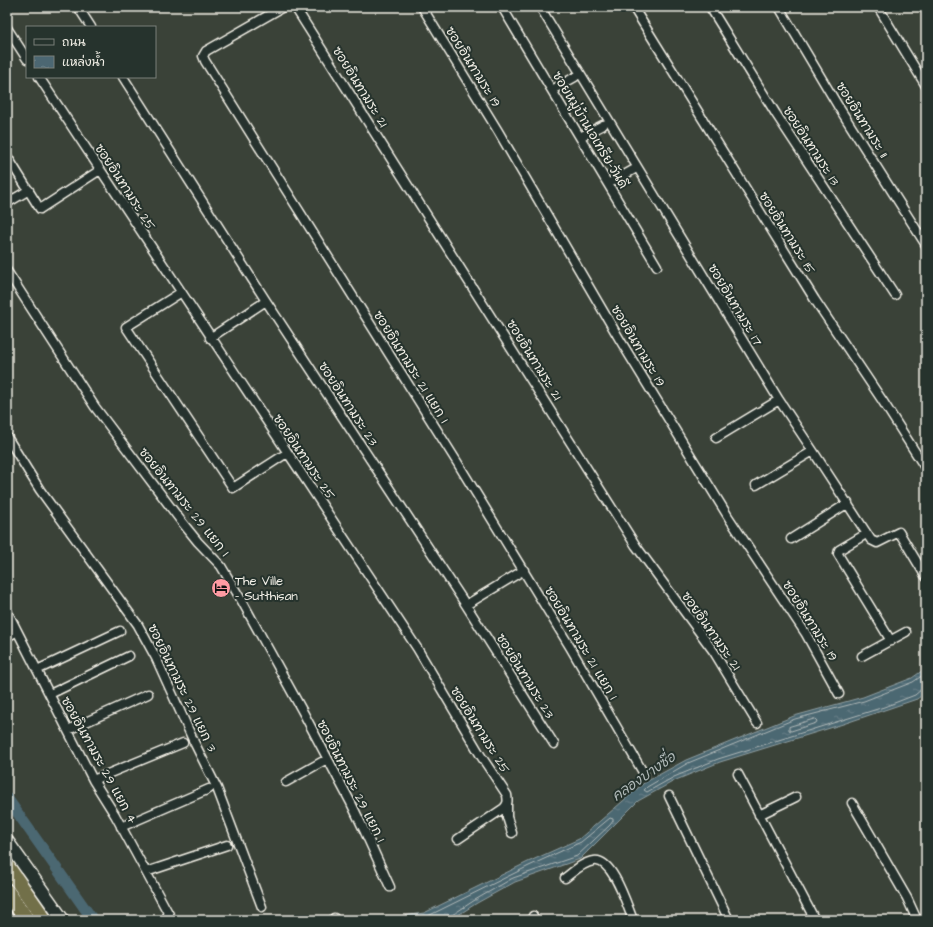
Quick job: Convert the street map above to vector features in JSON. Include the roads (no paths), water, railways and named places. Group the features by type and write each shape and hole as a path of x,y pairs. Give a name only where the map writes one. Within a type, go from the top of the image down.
{"highway":[{"path":"7,866 45,920"},
{"path":"7,892 27,920"}],"main road":[{"path":"7,841 63,920"}],"street":[{"path":"78,7 90,26"},
{"name":"ซอยอินทามระ 21 แยก 1","path":"283,7 206,52 203,56 204,61 524,570 644,774"},
{"name":"ซอยอินทามระ 21","path":"295,7 636,546 714,652 757,723"},
{"name":"ซอยอินทามระ 19","path":"422,7 498,131 620,340 729,518 806,634 839,694"},
{"name":"ซอยหมู่บ้านเอเทรีย-วันดี","path":"502,7 657,266"},
{"name":"ซอยอินทามระ 17","path":"540,7 779,400 848,503 866,534"},
{"name":"ซอยอินทามระ 15","path":"633,7 814,300 882,400 926,469"},
{"name":"ซอยอินทามระ 13","path":"710,7 776,114 895,296"},
{"name":"ซอยอินทามระ 11","path":"779,7 838,106 926,244"},
{"path":"878,7 926,86"},
{"path":"7,28 26,57"},
{"path":"552,90 575,77"},
{"name":"ซอยอินทามระ 25","path":"40,78 180,293 416,648 481,756 507,795 507,817 512,833"},
{"name":"ซอยอินทามระ 23","path":"124,78 266,301 466,605 554,744"},
{"path":"580,137 603,125"},
{"path":"7,156 40,210 100,170"},
{"path":"608,184 633,170"},
{"path":"7,203 29,190"},
{"name":"ซอยอินทามระ 29 แยก 1","path":"7,271 95,407 181,521 198,542 221,566 243,603 327,759 365,832 390,887"},
{"path":"180,293 126,327 233,488 287,453"},
{"path":"210,338 266,301"},
{"path":"716,438 779,400"},
{"name":"ซอยอินทามระ 29 แยก 3","path":"7,437 40,490 138,625 156,658 194,742 217,788 262,907"},
{"path":"756,485 813,451"},
{"path":"791,539 848,503"},
{"path":"891,641 838,554 839,550 866,534 870,540 877,543 899,532 926,577"},
{"path":"466,605 524,570"},
{"name":"ซอยอินทามระ 29 แยก 4","path":"7,611 93,780 121,827 172,920"},
{"path":"7,637 17,631"},
{"path":"37,670 120,631"},
{"path":"862,656 906,632"},
{"path":"50,694 129,656"},
{"path":"68,730 148,694"},
{"path":"93,780 183,743"},
{"path":"286,782 327,759"},
{"path":"738,774 815,920"},
{"path":"121,827 209,789"},
{"path":"669,796 729,920"},
{"path":"759,815 796,797"},
{"path":"852,803 907,898 917,920"},
{"path":"458,839 507,804"},
{"path":"146,872 226,845"},
{"path":"564,878 583,865 594,861 600,861 607,866 614,876 633,920"}],"water":[{"name":"คลองบางซื่อ","path":"926,668 926,692 917,699 843,724 720,762 676,780 638,801 580,859 515,882 452,919 375,920 424,913 528,862 579,839 644,783 686,760 794,716 863,697 912,678"}],"waterway":[{"path":"7,798 93,920"}],"place":[{"name":"The Ville - Sutthisan","path":"221,588"}]}
